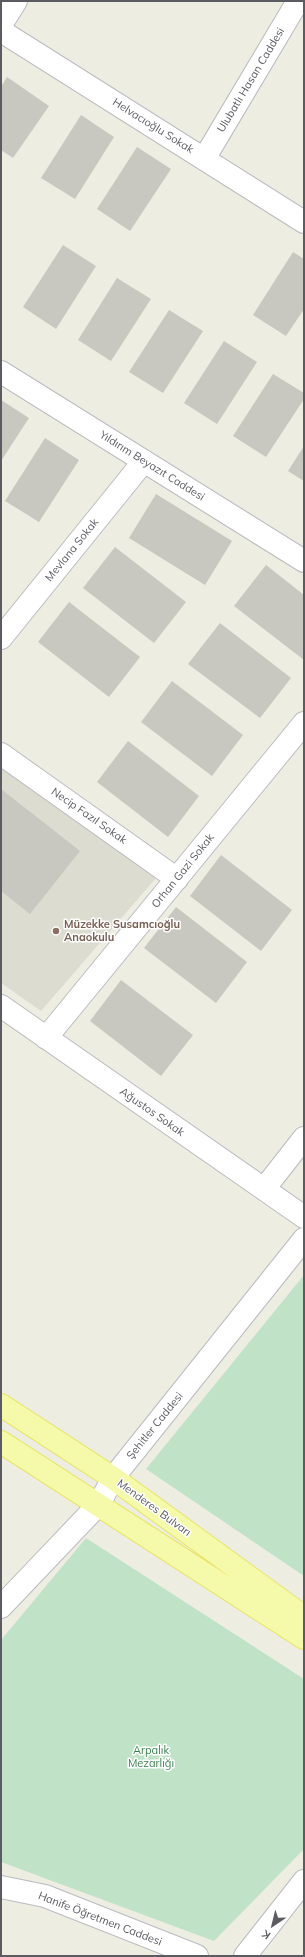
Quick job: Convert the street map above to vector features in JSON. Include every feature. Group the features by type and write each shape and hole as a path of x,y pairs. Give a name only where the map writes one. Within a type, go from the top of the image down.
{"main road":[{"name":"Menderes Bulvarı","path":"1,1405 113,1478 304,1617"},
{"path":"1,1442 304,1638"}],"street":[{"path":"1,25 16,1"},
{"name":"Ulubatlı Hasan Caddesi","path":"204,159 298,1"},
{"name":"Helvacıoğlu Sokak","path":"1,31 304,222"},
{"name":"Yıldırım Beyazıt Caddesi","path":"1,372 304,561"},
{"name":"Mevlana Sokak","path":"1,638 144,461"},
{"name":"Orhan Gazi Sokak","path":"46,1038 304,723"},
{"name":"Necip Fazıl Sokak","path":"1,754 176,879"},
{"name":"Ağustos Sokak","path":"1,1006 304,1217"},
{"path":"264,1189 304,1138"},
{"name":"Şehitler Caddesi","path":"1,1607 99,1504 113,1478 304,1239"},
{"path":"245,1956 304,1881"},
{"name":"Hanife Öğretmen Caddesi","path":"1,1887 45,1896 197,1956"}],"shaded area":[{"name":"Müzekke Susamcıoğlu Anaokulu","path":"1,766 156,878 41,1011 1,983"}],"green space":[{"path":"304,1275 304,1576 146,1469"},
{"name":"Arpalık Mezarlığı","path":"86,1538 304,1679 304,1849 214,1941 1,1862 1,1640"}],"building":[{"path":"7,77 49,106 13,158 1,150 1,87"},
{"path":"81,115 114,137 75,199 41,178"},
{"path":"137,147 171,169 130,231 97,209"},
{"path":"63,245 96,266 56,329 23,307"},
{"path":"293,252 304,259 304,309 286,336 253,315"},
{"path":"117,278 151,299 111,361 78,340"},
{"path":"169,310 203,331 163,393 129,372"},
{"path":"224,341 257,362 217,424 184,403"},
{"path":"273,374 304,393 304,399 266,457 233,436"},
{"path":"1,400 29,418 1,461"},
{"path":"45,438 79,460 39,522 5,501"},
{"path":"304,446 304,481 288,471"},
{"path":"156,494 232,541 205,585 129,538"},
{"path":"115,547 186,602 154,643 83,588"},
{"path":"266,565 304,595 304,660 234,606"},
{"path":"69,602 140,657 109,697 38,642"},
{"path":"220,623 291,678 260,718 188,664"},
{"path":"172,681 243,735 212,776 141,722"},
{"path":"128,741 199,796 168,837 97,782"},
{"path":"1,789 80,851 30,914 1,891"},
{"path":"221,855 292,910 261,951 190,896"},
{"path":"176,907 247,962 216,1003 144,948"},
{"path":"121,980 193,1035 161,1076 90,1021"}],"place":[{"name":"Müzekke Susamcıoğlu Anaokulu","path":"56,931"}]}
